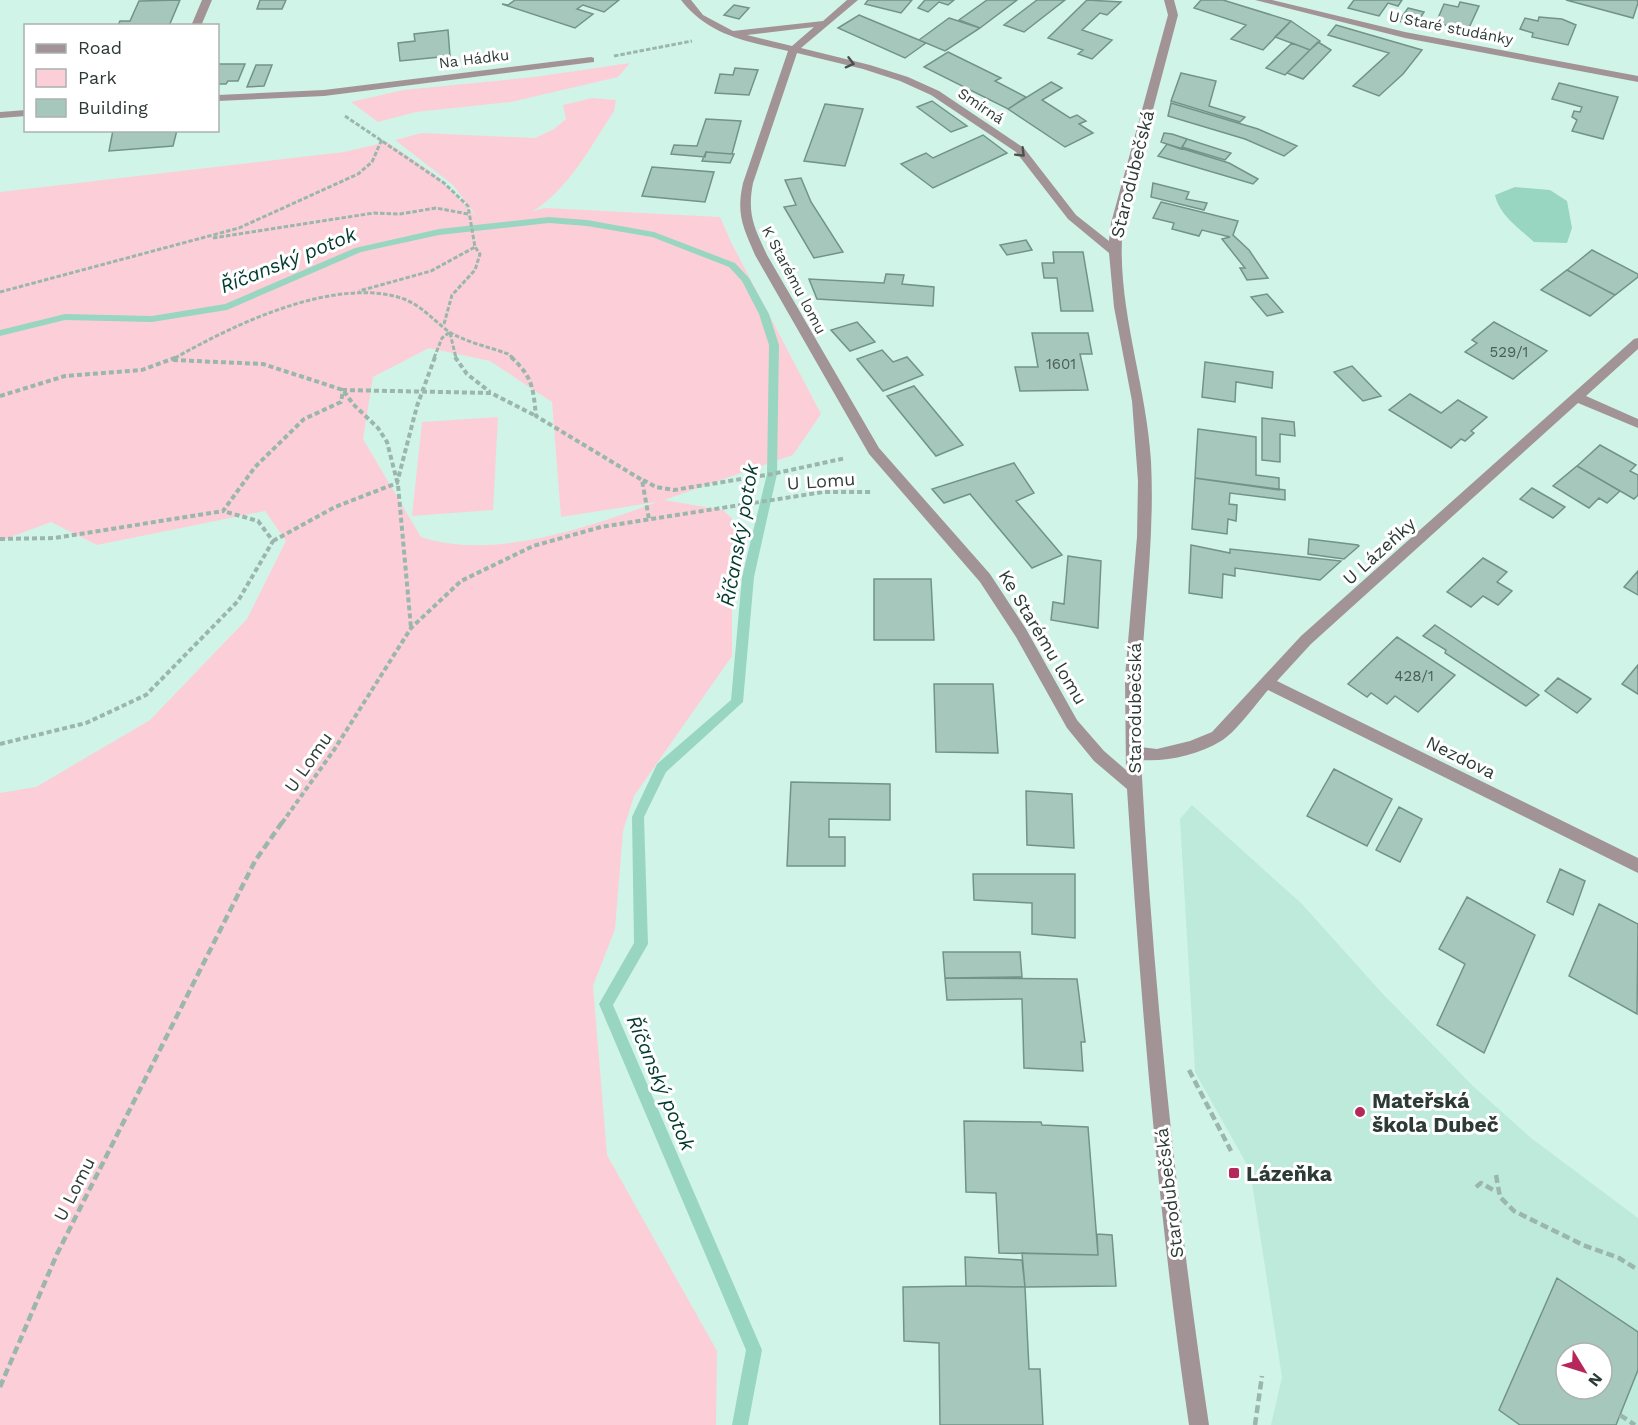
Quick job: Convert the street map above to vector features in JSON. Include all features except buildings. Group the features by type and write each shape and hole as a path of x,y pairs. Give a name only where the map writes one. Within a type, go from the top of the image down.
{"street":[{"path":"197,24 207,0"},
{"name":"Smírná","path":"686,0 700,17 731,34 894,76 935,93 1020,150 1072,218 1113,250"},
{"path":"793,50 853,0"},
{"name":"Starodubečská","path":"1169,0 1173,15 1117,223 1113,250 1119,307 1143,437 1143,544 1134,641 1134,786 1164,1164 1199,1425"},
{"name":"U Staré studánky","path":"1260,0 1405,35 1638,79"},
{"path":"731,34 826,23"},
{"name":"K Starému lomu","path":"793,50 748,183 744,202 746,222 790,309 874,451"},
{"name":"Na Hádku","path":"219,98 324,93 591,60"},
{"path":"0,115 24,113"},
{"name":"U Lázeňky","path":"1133,753 1157,755 1192,747 1217,736 1306,640 1638,342"},
{"path":"1577,397 1638,424"},
{"name":"Ke Starému lomu","path":"874,451 985,578 1021,633 1072,724 1099,756 1134,786"},
{"name":"Nezdova","path":"1267,683 1638,866"}],"path":[{"path":"591,60 731,34"},
{"path":"336,110 444,183 468,206 468,220 474,247 480,254 479,265 453,295 444,324"},
{"path":"198,240 239,228 340,184 372,162 382,139"},
{"path":"0,292 125,256 198,240 374,213 400,214 436,208 468,214"},
{"path":"0,396 65,376 142,370 172,360 209,339 250,320 317,299 431,271 474,247"},
{"path":"352,292 402,299 444,324 450,332 508,354 532,384 536,416"},
{"path":"450,332 450,350 476,384 536,416 656,487 674,490 772,474 874,451"},
{"path":"398,483 422,392 442,338 450,332"},
{"path":"172,360 263,364 344,390 491,393"},
{"path":"344,390 349,401 374,423 386,440 398,483 411,628"},
{"path":"223,511 255,467 304,419 341,402 344,390"},
{"path":"642,480 649,519"},
{"path":"0,744 86,723 146,695 238,601 273,541 335,507 398,483"},
{"name":"U Lomu","path":"0,1387 57,1254 255,861 334,750 411,628 461,581 533,546 601,527 746,503 823,492 884,493 904,486"},
{"path":"0,539 55,538 223,511 258,521 273,541"},
{"path":"1189,1062 1189,1072 1231,1151"},
{"path":"1496,1175 1496,1191 1503,1203 1514,1213 1558,1231 1583,1245 1630,1262 1638,1270"},
{"path":"1476,1187 1481,1183 1496,1191"},
{"path":"1255,1425 1262,1376"},
{"path":"1620,1415 1635,1425"}],"shaded area":[{"path":"1515,187 1550,190 1567,201 1572,228 1567,243 1534,242 1511,221 1501,209 1495,195"},
{"name":"Mateřská škola Dubeč","path":"1192,805 1302,904 1381,992 1473,1086 1531,1138 1638,1218 1638,1425 1271,1425 1282,1377 1250,1170 1195,1072 1180,819"}],"green space":[{"path":"630,63 618,77 511,102 416,112 378,122 351,102 403,90 534,77"},
{"path":"592,98 616,100 614,111 578,166 558,191 533,211 545,208 720,217 821,414 793,455 664,500 723,510 740,526 729,556 732,591 732,656 634,796 623,831 615,929 593,986 607,1155 717,1351 716,1425 0,1425 0,793 36,787 150,720 247,619 286,541 265,511 97,545 51,522 0,541 0,192 344,152 387,142 433,173 477,217 453,185 395,140 422,133 535,138 554,129 566,119 563,105","holes":["429,348 490,361 552,402 561,517 657,502 571,530 509,543 478,545 449,543 421,537 363,439 373,377"]},
{"path":"498,417 493,510 412,516 422,422"}],"waterway":[{"name":"Říčanský potok","path":"0,333 65,317 152,319 227,307 358,250 439,232 549,220 587,223 654,235 732,265 746,280 764,314 774,345 772,474 748,577 737,702 661,768 638,817 641,944 606,1004 754,1350 740,1425"}],"place":[{"name":"Mateřská škola Dubeč","path":"1360,1112"},
{"name":"Lázeňka","path":"1234,1173"}]}
